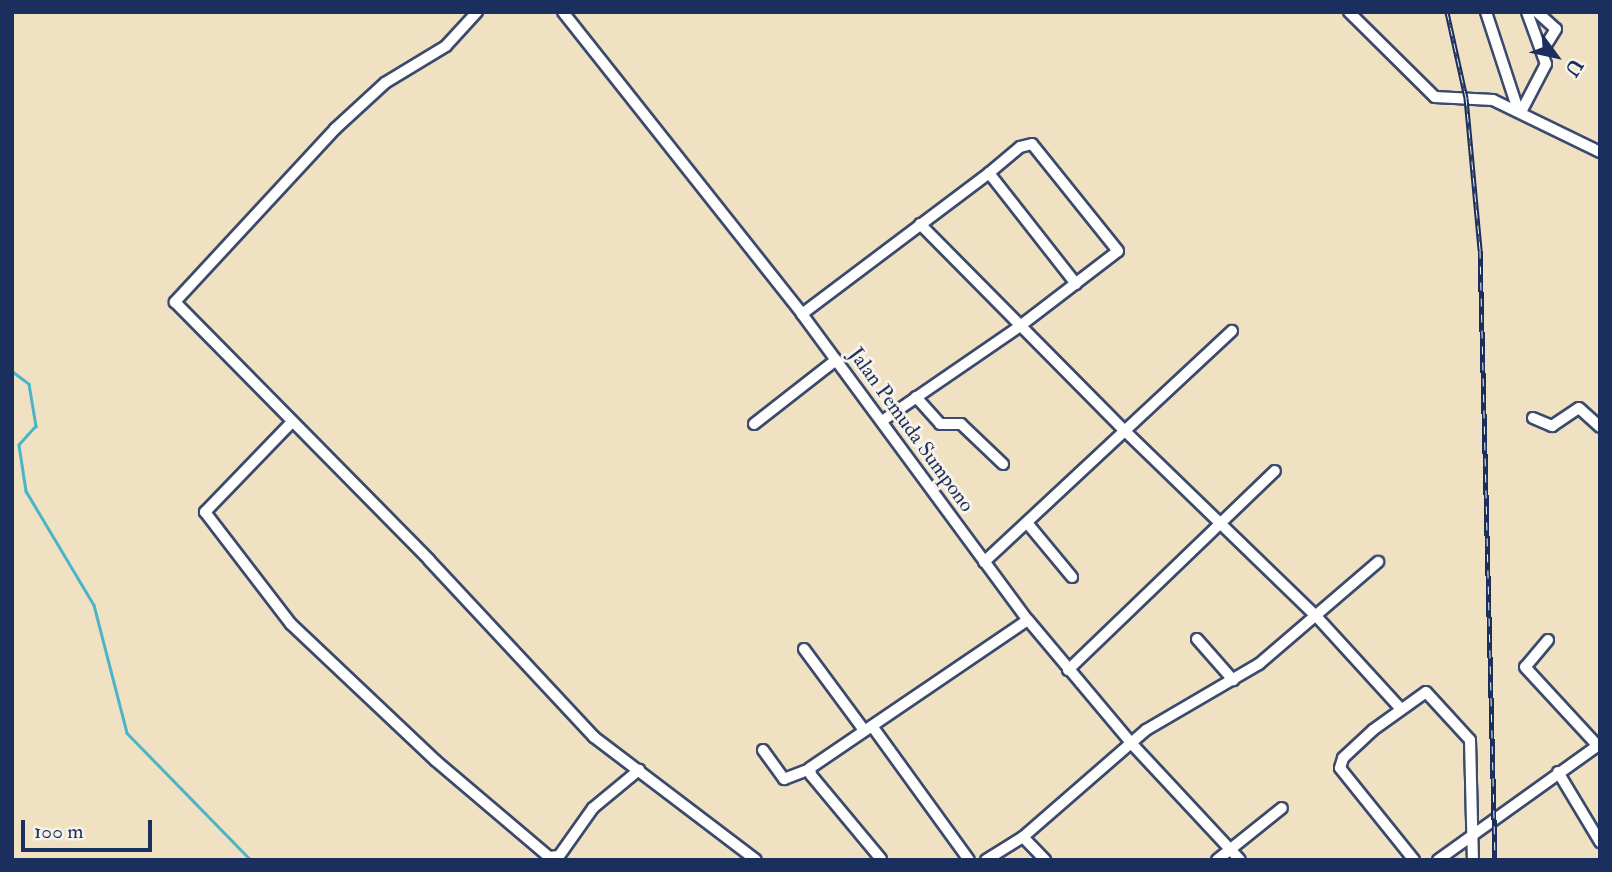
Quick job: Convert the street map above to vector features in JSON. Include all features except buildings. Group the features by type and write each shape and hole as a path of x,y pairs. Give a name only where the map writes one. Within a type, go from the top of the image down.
{"street":[{"path":"477,12 446,46 386,83 335,129 175,302 429,560 594,737 756,860"},
{"name":"Jalan Pemuda Sumpono","path":"563,12 802,314 1028,620 1132,744 1240,860"},
{"path":"1349,12 1435,97 1478,97 1520,111 1600,152"},
{"path":"1486,12 1520,111"},
{"path":"1520,111 1545,72 1542,51 1527,12"},
{"path":"1537,12 1556,29 1542,51"},
{"path":"802,314 1020,147 1032,144 1115,242 1116,253 1076,284 882,421"},
{"path":"989,173 1076,284"},
{"path":"920,224 1126,433 1317,617 1400,708"},
{"path":"984,562 1126,433 1232,331"},
{"path":"754,424 836,360"},
{"path":"916,397 940,424 961,424 1003,464"},
{"path":"1533,418 1552,426 1579,408 1600,427"},
{"path":"291,422 207,507 206,515 291,624 436,761 549,857 560,853 593,808 639,770"},
{"path":"1068,670 1221,526 1275,471"},
{"path":"1028,524 1072,577"},
{"path":"986,860 1023,837 1146,730 1233,680 1317,617 1378,562"},
{"path":"763,750 784,779 810,769 1028,620"},
{"path":"1197,639 1233,680"},
{"path":"1438,860 1598,745 1525,667 1548,640"},
{"path":"804,649 969,860"},
{"path":"1414,860 1340,768 1343,758 1400,708 1419,693 1428,692 1466,733 1472,763 1469,837 1473,860"},
{"path":"810,769 881,859"},
{"path":"1558,772 1600,842"},
{"path":"1217,860 1282,808"},
{"path":"1023,837 1045,860"}],"waterway":[{"path":"12,371 29,384 36,426 19,445 26,491 94,605 127,733 251,860"}],"railway":[{"path":"1447,12 1466,98 1480,250 1495,860"}]}
